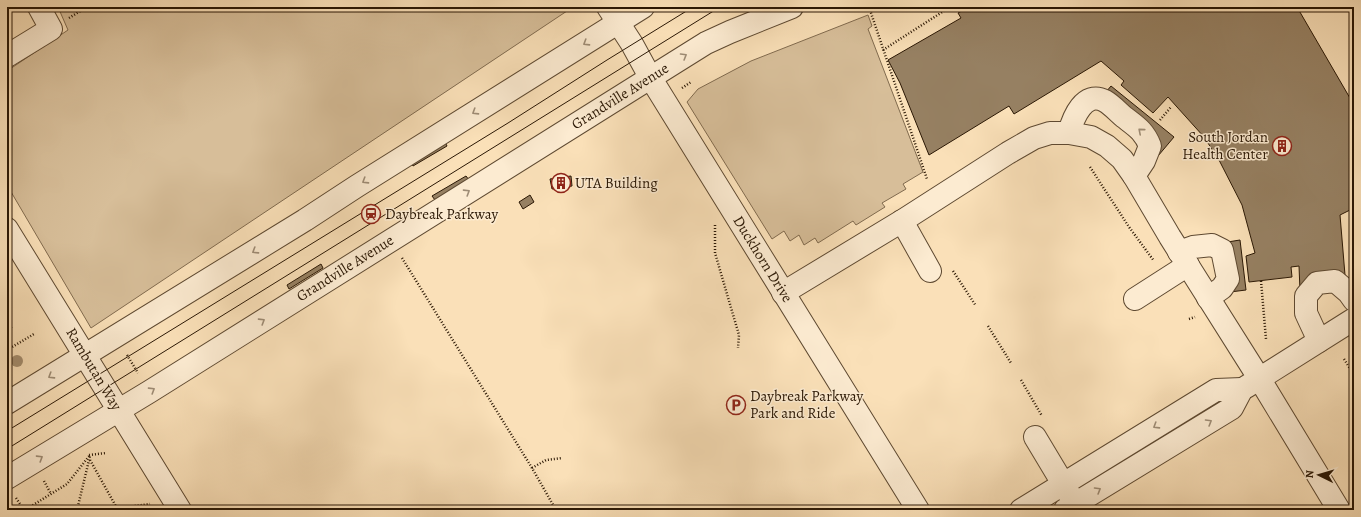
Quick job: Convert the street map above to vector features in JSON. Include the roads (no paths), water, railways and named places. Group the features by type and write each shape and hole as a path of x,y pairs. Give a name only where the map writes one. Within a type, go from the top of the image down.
{"street":[{"path":"7,56 51,29 39,7"},
{"path":"7,403 305,220 613,15 643,7"},
{"name":"Grandville Avenue","path":"10,486 118,410 650,77 706,43 792,7"},
{"name":"Duckhorn Drive","path":"613,15 918,510"},
{"path":"1069,133 1073,119 1081,106 1092,99 1104,100 1146,136 1150,146 1144,161 1134,176"},
{"path":"784,293 1034,138 1050,133 1069,133 1091,137 1107,146 1122,159 1134,176 1208,298 1250,384 1338,510"},
{"path":"902,221 930,271"},
{"name":"Rambutan Way","path":"7,229 180,510"},
{"path":"1135,299 1183,258 1193,247 1212,245 1222,250 1228,279 1222,288 1208,298"},
{"path":"1319,341 1306,313 1306,296 1317,283 1335,281 1349,293 1354,300"},
{"path":"1040,428 1062,485 1073,508 1232,408 1250,384 1354,319"},
{"path":"1021,510 1216,390 1250,384"}],"tram line":[{"path":"7,431 508,123 693,7"},
{"path":"7,449 720,7"}],"place":[{"name":"South Jordan Health Center","path":"1282,146"},
{"name":"UTA Building","path":"561,183"},
{"name":"Daybreak Parkway","path":"371,214"},
{"name":"Daybreak Parkway Park and Ride","path":"736,405"}]}
